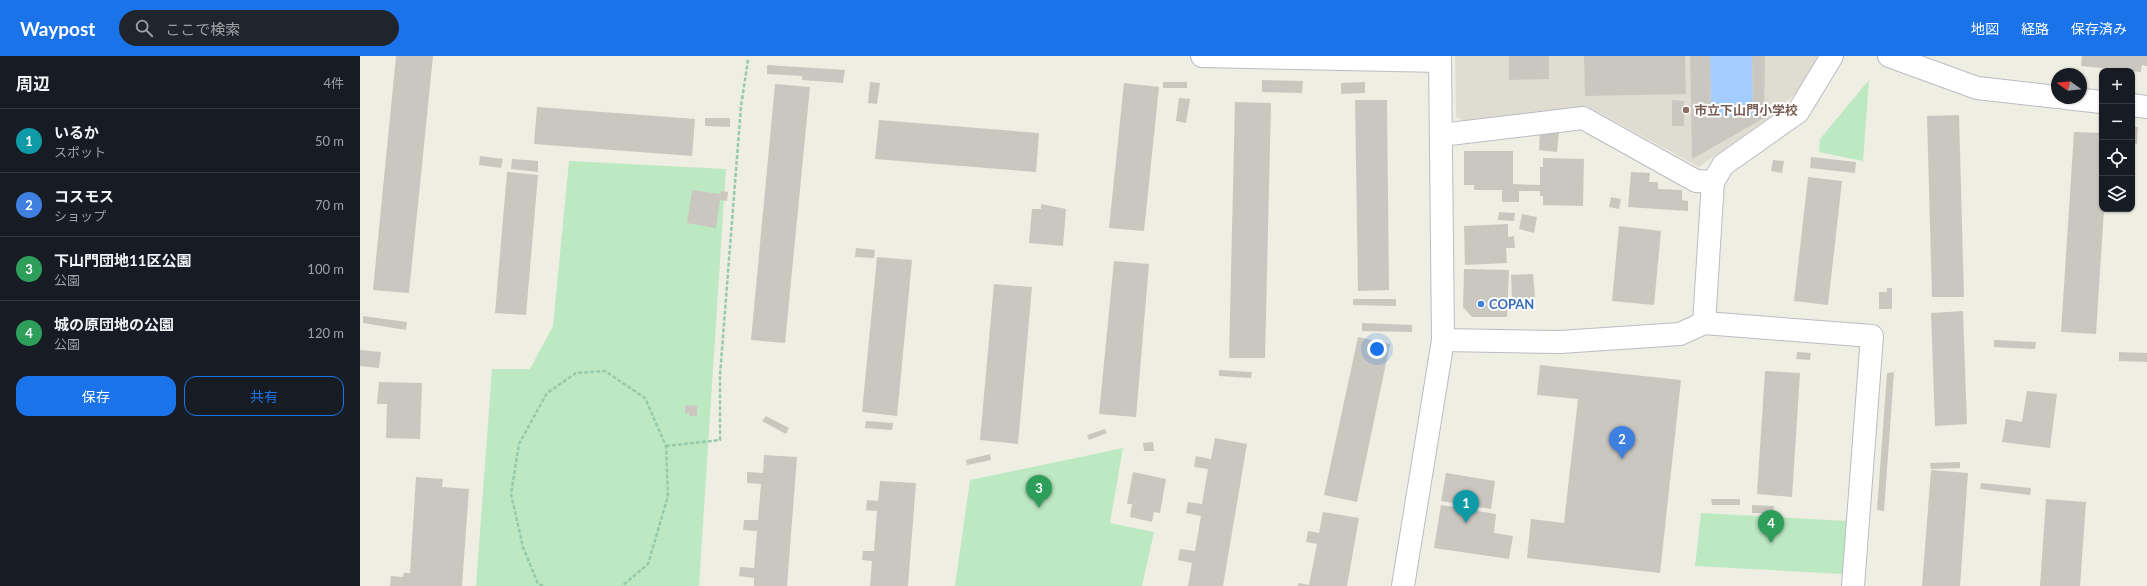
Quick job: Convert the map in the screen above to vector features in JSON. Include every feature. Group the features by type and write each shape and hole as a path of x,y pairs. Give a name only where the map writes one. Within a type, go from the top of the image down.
{"street":[{"path":"1202,56 1440,59 1443,340 1403,586"},
{"path":"1704,323 1713,182 1724,165 1798,112 1832,56"},
{"path":"1889,56 1977,88 2051,96"},
{"path":"2087,100 2099,102"},
{"path":"2135,105 2147,107"},
{"path":"1441,135 1583,118 1696,181 1713,182"},
{"path":"1443,340 1560,342 1680,334 1704,323 1872,336 1853,586"}],"path":[{"path":"666,446 720,440 720,375 740,106 748,60"},
{"path":"543,586 538,584 523,547 511,494 519,444 547,393 576,374 605,371 645,398 666,446 668,496 648,564 622,586"}],"shaded area":[{"name":"市立下山門小学校","path":"1455,56 1818,56 1800,89 1774,114 1699,167 1587,106 1470,124 1456,117"}],"green space":[{"path":"1869,80 1863,161 1819,152 1820,139"},
{"path":"569,161 726,169 699,586 476,586 492,369 530,369 553,326"},
{"path":"1123,448 1110,523 1154,532 1142,586 955,586 970,480"},
{"path":"1701,513 1847,521 1843,574 1695,566"}],"water":[{"path":"1710,56 1752,56 1753,116 1711,116"}],"building":[{"path":"396,56 433,56 409,293 373,290"},
{"path":"1509,56 1549,56 1549,79 1509,80"},
{"path":"1584,56 1685,56 1686,94 1585,96"},
{"path":"1690,56 1710,56 1711,116 1753,116 1752,56 1765,56 1764,118 1692,159"},
{"path":"2082,56 2147,56 2147,66 2142,65 2141,72 2135,71 2135,68 2101,68 2081,66"},
{"path":"767,65 845,70 843,83 802,80 802,76 767,74"},
{"path":"1262,80 1303,81 1302,93 1262,92"},
{"path":"870,82 880,83 877,104 868,103"},
{"path":"1163,82 1187,82 1187,88 1163,88"},
{"path":"1365,82 1365,93 1341,94 1341,83"},
{"path":"1124,83 1159,87 1144,231 1109,228"},
{"path":"775,84 810,87 785,343 751,340"},
{"path":"1179,98 1190,99 1186,123 1176,121"},
{"path":"1355,100 1387,100 1389,290 1358,291"},
{"path":"1672,100 1684,101 1684,126 1672,126"},
{"path":"1235,102 1271,103 1265,358 1229,358"},
{"path":"537,107 695,119 692,156 534,144"},
{"path":"1959,115 1964,297 1932,297 1927,116"},
{"path":"705,118 730,118 730,127 705,126"},
{"path":"879,120 1039,133 1036,172 875,159"},
{"path":"2135,127 2138,127 2137,144 2135,144"},
{"path":"1540,131 1559,132 1557,152 1539,150"},
{"path":"2074,132 2099,133 2099,212 2104,212 2096,334 2061,332"},
{"path":"1464,151 1513,151 1513,184 1540,185 1540,167 1543,167 1543,158 1584,159 1583,206 1543,205 1543,196 1540,196 1540,191 1519,191 1519,202 1502,202 1502,190 1474,190 1474,185 1464,185"},
{"path":"480,156 503,159 501,168 479,165"},
{"path":"1811,157 1856,162 1855,173 1810,168"},
{"path":"512,159 538,161 538,172 511,169"},
{"path":"1773,160 1784,161 1782,173 1771,171"},
{"path":"507,172 538,175 526,315 495,313"},
{"path":"1631,172 1650,173 1649,182 1658,182 1658,189 1682,190 1682,200 1688,201 1688,211 1628,207"},
{"path":"1808,177 1842,181 1828,305 1794,301"},
{"path":"692,190 720,194 721,191 728,192 727,201 720,200 716,228 687,223"},
{"path":"1611,197 1621,199 1619,209 1609,207"},
{"path":"1041,204 1066,209 1063,246 1029,243 1032,209 1041,209"},
{"path":"1499,212 1515,213 1514,221 1498,220"},
{"path":"1522,214 1537,217 1534,233 1519,229"},
{"path":"1508,224 1508,237 1514,236 1515,248 1506,248 1507,263 1465,265 1464,226"},
{"path":"1619,226 1661,231 1654,305 1612,301"},
{"path":"856,248 875,250 874,258 855,257"},
{"path":"877,257 912,260 897,416 862,412"},
{"path":"1114,261 1149,264 1136,417 1099,414"},
{"path":"1464,269 1509,270 1507,317 1472,317 1463,307"},
{"path":"1533,274 1535,298 1512,300 1511,275"},
{"path":"994,284 1032,287 1018,444 980,440"},
{"path":"1887,288 1892,288 1892,309 1879,309 1879,292 1887,292"},
{"path":"1353,299 1396,299 1396,306 1353,305"},
{"path":"1963,311 1967,424 1935,426 1931,313"},
{"path":"363,316 407,322 406,330 363,323"},
{"path":"1362,323 1412,325 1412,332 1362,331"},
{"path":"1358,337 1390,344 1357,502 1324,495"},
{"path":"1994,340 2036,342 2035,349 1994,347"},
{"path":"360,350 381,352 379,368 360,366"},
{"path":"1797,352 1811,353 1810,360 1796,359"},
{"path":"2119,352 2147,353 2147,362 2119,361"},
{"path":"1540,365 1681,380 1660,573 1527,558 1531,519 1564,523 1578,399 1537,395"},
{"path":"1219,370 1252,372 1251,378 1219,376"},
{"path":"1765,371 1800,373 1792,497 1757,494"},
{"path":"1894,372 1884,511 1877,510 1887,373"},
{"path":"379,382 422,383 420,439 386,438 387,404 377,404"},
{"path":"2027,391 2057,394 2050,448 2002,442 2006,419 2022,422"},
{"path":"685,406 697,406 697,416 689,416 689,413 685,413"},
{"path":"766,416 789,428 786,434 762,421"},
{"path":"866,421 893,423 892,430 865,428"},
{"path":"1105,429 1107,433 1089,440 1087,435"},
{"path":"1215,438 1247,444 1223,586 1188,586 1192,563 1178,560 1180,549 1195,551 1201,516 1186,513 1188,502 1202,504 1208,469 1194,467 1196,456 1211,459"},
{"path":"1153,442 1154,451 1144,451 1143,443"},
{"path":"990,454 991,460 967,465 966,460"},
{"path":"764,455 797,457 787,586 754,586 754,578 739,576 740,567 754,568 757,531 743,530 744,520 758,520 761,484 747,483 747,472 763,473"},
{"path":"1960,462 1960,468 1931,469 1930,463"},
{"path":"1931,470 1968,473 1960,586 1922,586"},
{"path":"1133,472 1166,479 1160,513 1154,512 1152,522 1130,517 1132,504 1127,504"},
{"path":"1446,473 1495,481 1491,509 1441,501"},
{"path":"416,477 443,479 442,487 469,489 462,586 390,586 391,576 403,577 404,573 410,573"},
{"path":"880,481 916,483 908,586 870,586 872,561 862,560 863,551 874,551 877,511 866,510 867,500 878,501"},
{"path":"1981,483 2031,488 2030,495 1980,489"},
{"path":"1711,499 1740,499 1740,505 1712,505"},
{"path":"2046,499 2086,502 2080,586 2040,586"},
{"path":"1441,505 1496,514 1494,533 1513,536 1509,559 1434,548"},
{"path":"1752,505 1774,506 1773,513 1752,513"},
{"path":"1323,512 1359,518 1347,586 1298,586 1299,583 1309,585 1317,544 1306,542 1308,531 1319,533"}],"place":[{"name":"市立下山門小学校","path":"1686,110"},
{"name":"COPAN","path":"1481,304"},
{"name":"コスモス","path":"1622,459"},
{"name":"下山門団地11区公園","path":"1039,508"},
{"name":"いるか","path":"1466,523"},
{"name":"城の原団地の公園","path":"1771,543"}]}
